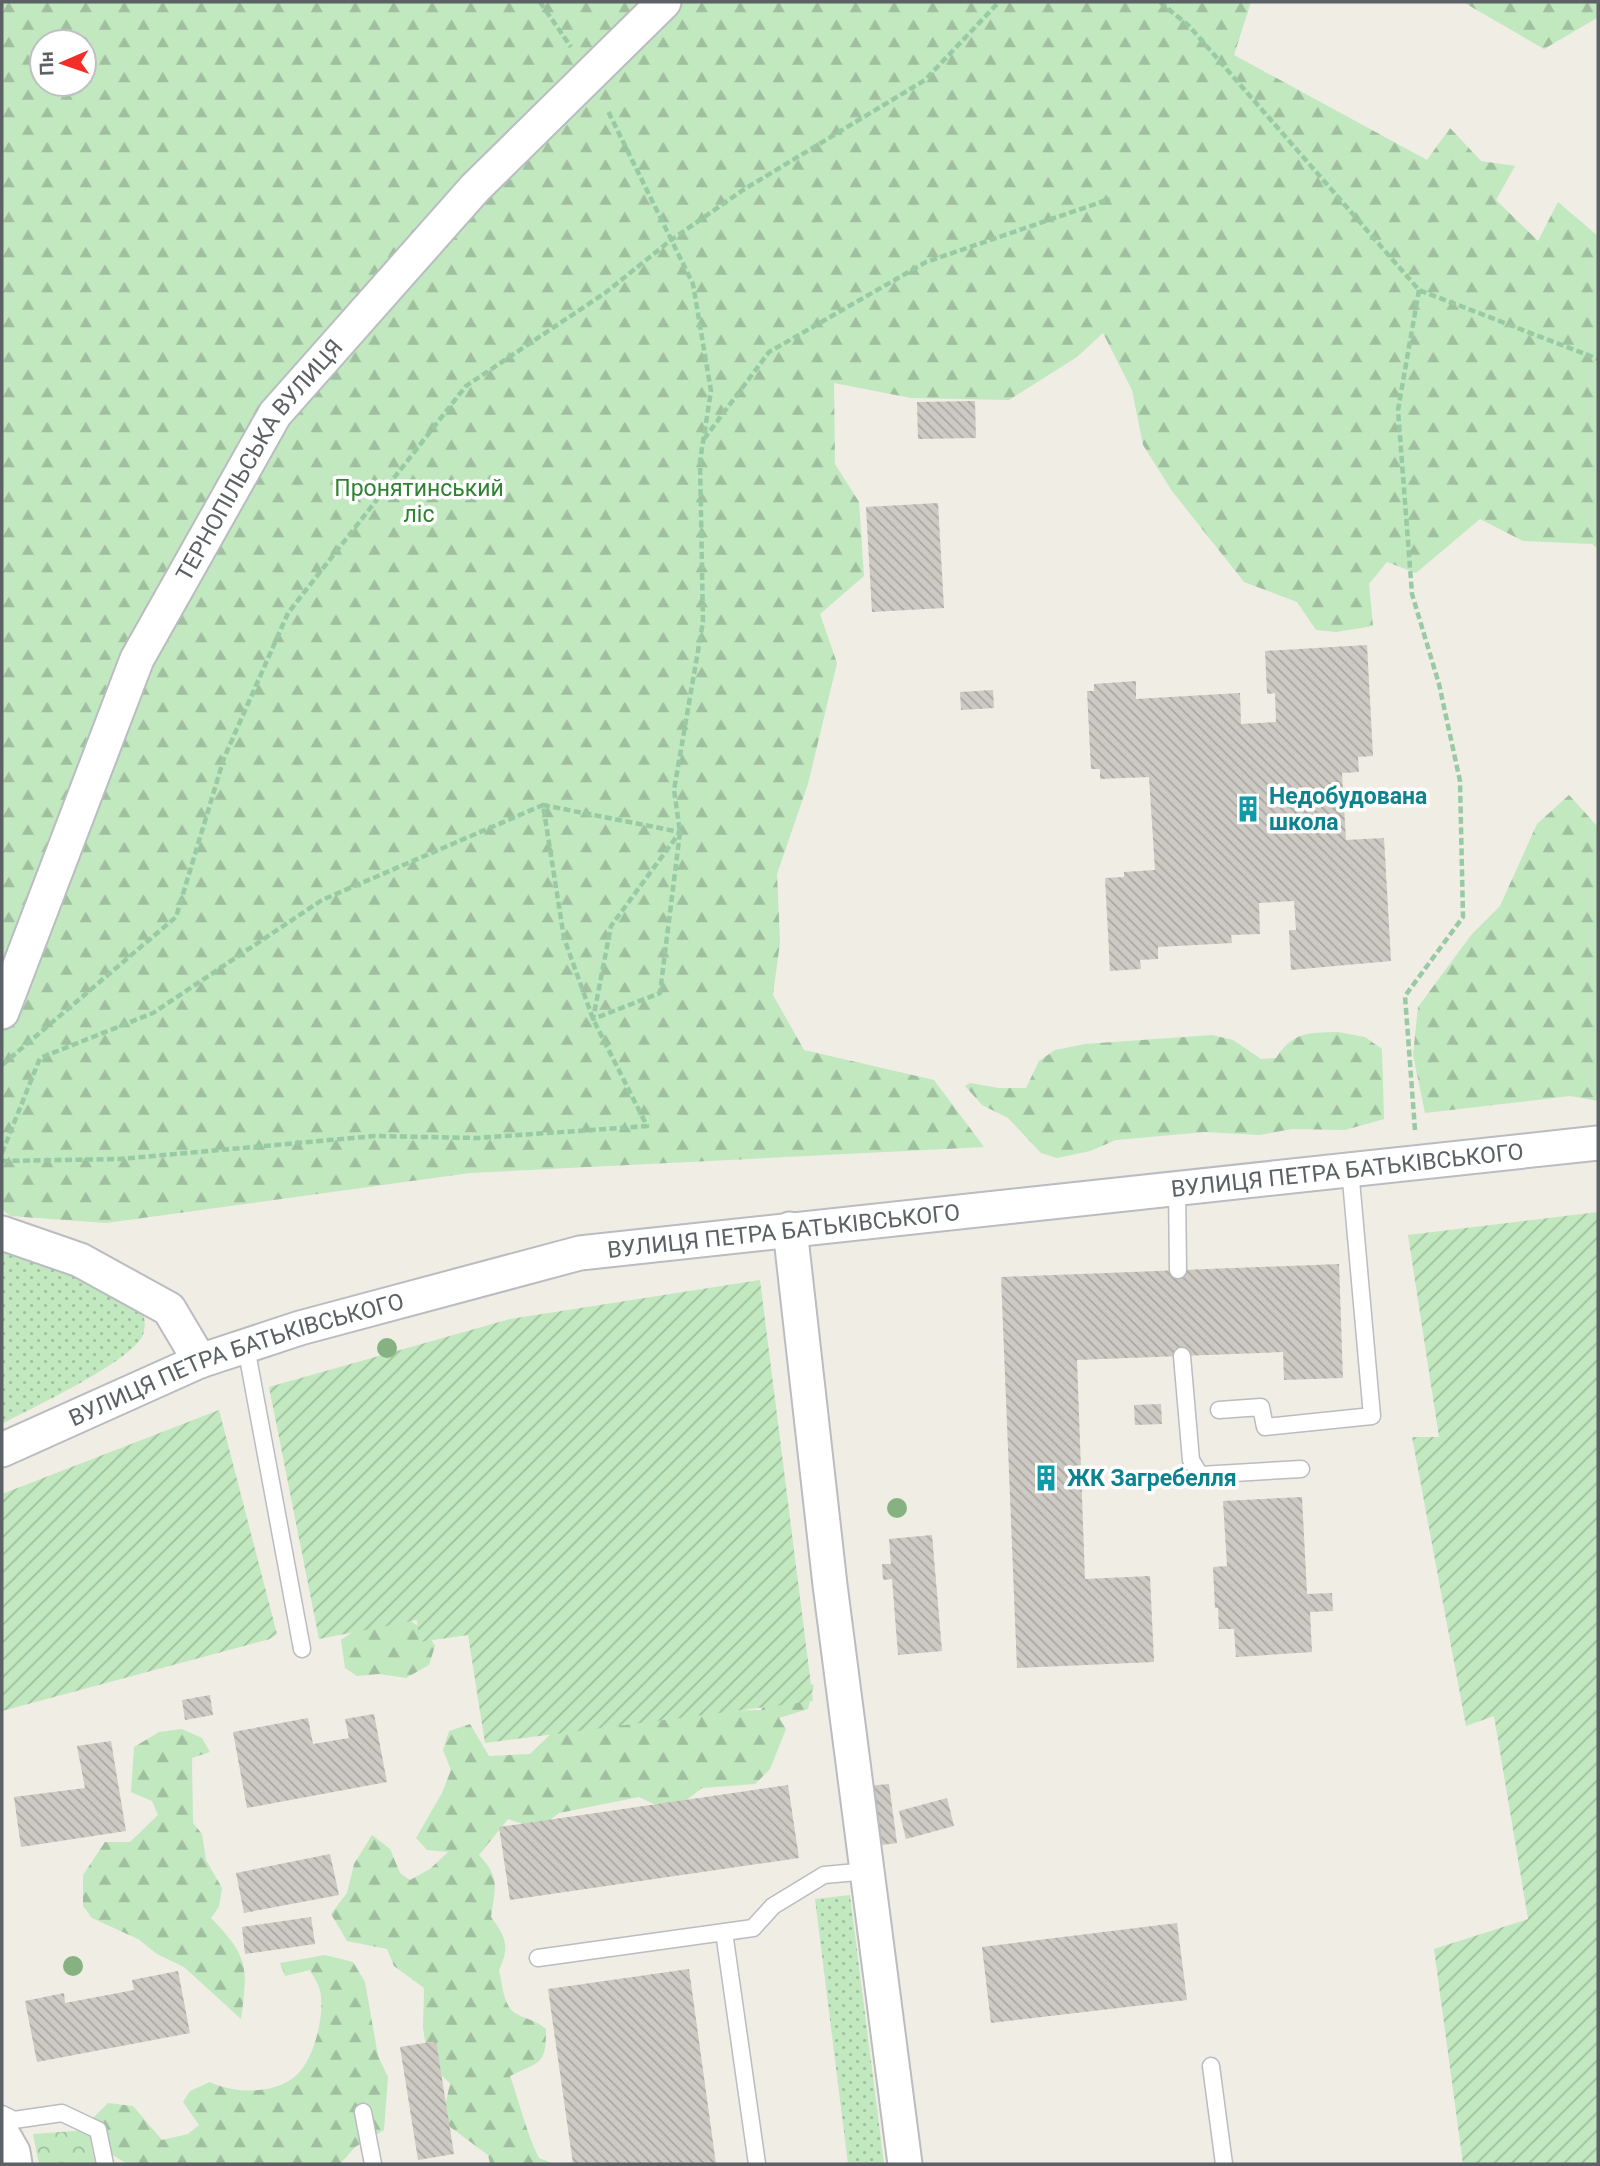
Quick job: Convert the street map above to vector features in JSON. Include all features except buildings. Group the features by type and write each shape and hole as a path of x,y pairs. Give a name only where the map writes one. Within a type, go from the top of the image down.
{"street":[{"name":"ТЕРНОПІЛЬСЬКА ВУЛИЦЯ","path":"2,1012 137,659 275,414 475,188 664,2"},
{"name":"ВУЛИЦЯ ПЕТРА БАТЬКІВСЬКОГО","path":"2,1450 200,1361 300,1328 580,1253 1598,1143"},
{"path":"790,1229 830,1585 905,2164"},
{"path":"2,1233 80,1260 169,1309 200,1361"},
{"path":"2,2133 13,2152 15,2164"}],"lane":[{"path":"1219,1410 1261,1407 1265,1427 1371,1416 1350,1169"},
{"path":"1177,1188 1178,1270"},
{"path":"246,1347 302,1649"},
{"path":"1182,1356 1191,1460 1200,1475 1301,1469"},
{"path":"538,1958 753,1928 773,1906 824,1875 868,1871"},
{"path":"724,1932 757,2164"},
{"path":"1211,2066 1224,2164"},
{"path":"363,2112 373,2164"},
{"path":"2,2115 14,2120 62,2113 98,2130 105,2164"}],"path":[{"path":"540,2 590,74 694,284 711,391 700,461 703,622 674,790 680,832 660,993 593,1019"},
{"path":"2,1065 176,917 224,758 288,613 466,386 605,293 671,240 743,190 925,80 999,2"},
{"path":"1160,2 1189,26 1419,290 1598,359"},
{"path":"703,440 769,352 926,262 1110,199"},
{"path":"1417,1162 1405,996 1462,917 1460,781 1439,684 1412,594 1398,410 1419,290"},
{"path":"2,1153 40,1058 153,1013 322,900 542,804 680,832"},
{"path":"2,1161 120,1159 375,1136 478,1138 648,1126 593,1019 564,939 542,804"},
{"path":"593,1019 611,926 680,832"}],"green space":[{"name":"Пронятинський ліс","path":"2,2 1251,2 1234,55 1427,160 1450,128 1481,161 1515,166 1496,200 1538,241 1558,202 1598,236 1598,549 1592,544 1523,541 1480,519 1416,573 1387,562 1369,584 1373,626 1336,632 1316,630 1297,602 1244,582 1172,491 1143,445 1132,390 1103,333 1077,357 1009,400 911,398 834,383 835,464 859,502 864,576 820,614 837,663 808,784 777,874 780,942 773,995 804,1050 934,1080 984,1147 470,1173 106,1223 10,1216 2,1209"},
{"path":"1463,2 1598,2 1597,18 1544,49"},
{"path":"1569,795 1598,827 1598,1101 1570,1096 1425,1113 1413,1055 1418,1007 1472,934 1500,906 1537,824"},
{"path":"1338,1032 1365,1037 1382,1049 1384,1119 1345,1130 1292,1129 1259,1135 1205,1132 1116,1140 1090,1151 1057,1158 1041,1153 1008,1118 982,1105 965,1086 970,1083 999,1088 1026,1088 1039,1061 1055,1050 1085,1044 1212,1035 1233,1040 1261,1059 1276,1058 1289,1043 1302,1035"},
{"path":"1598,1212 1598,2164 1463,2164 1434,1949 1528,1919 1494,1716 1466,1726 1412,1437 1439,1437 1408,1235"},
{"path":"2,1251 114,1291 139,1307 145,1326 142,1337 117,1360 77,1385 2,1424"},
{"path":"760,1280 813,1701 485,1743 468,1635 419,1642 417,1620 319,1639 269,1387 510,1319"},
{"path":"219,1410 277,1634 270,1639 2,1711 2,1494"},
{"path":"409,1620 426,1631 435,1646 429,1665 406,1678 379,1674 357,1676 345,1668 341,1640 357,1629"},
{"path":"797,1680 814,1685 808,1709 779,1718 786,1729 770,1769 755,1784 702,1788 671,1812 639,1797 559,1813 538,1829 508,1819 479,1855 494,1877 491,1917 505,1942 505,1955 499,1970 505,1999 515,2013 546,2029 545,2049 540,2060 510,2076 539,2158 554,2164 490,2164 488,2155 442,2121 450,2083 429,2065 423,2028 424,1988 394,1966 387,1949 347,1941 331,1914 347,1893 354,1864 372,1835 390,1849 400,1873 410,1880 430,1869 448,1852 427,1850 416,1838 442,1793 451,1770 443,1750 449,1731 470,1724 489,1756 530,1754 558,1727 718,1711 761,1710 780,1681"},
{"path":"182,1729 202,1738 210,1752 192,1758 193,1823 202,1834 206,1860 222,1888 219,1907 211,1918 233,1943 243,1964 245,1987 241,2019 184,1967 157,1954 138,1939 92,1918 83,1906 83,1875 105,1842 130,1842 158,1815 152,1801 131,1792 134,1747 159,1732"},
{"path":"850,1895 884,2164 848,2164 815,1899"},
{"path":"325,1955 353,1962 365,1982 378,2056 388,2077 384,2130 355,2147 340,2164 127,2164 78,2133 108,2103 133,2106 162,2140 188,2134 199,2125 183,2102 190,2091 210,2082 233,2089 259,2090 283,2084 294,2078 307,2061 315,2042 321,1999 319,1987 310,1970 285,1976 280,1963"},
{"path":"88,2130 95,2164 39,2164 33,2134"}],"place":[{"name":"Недобудована школа","path":"1248,809"},
{"name":"ЖК Загребелля","path":"1046,1478"}]}
